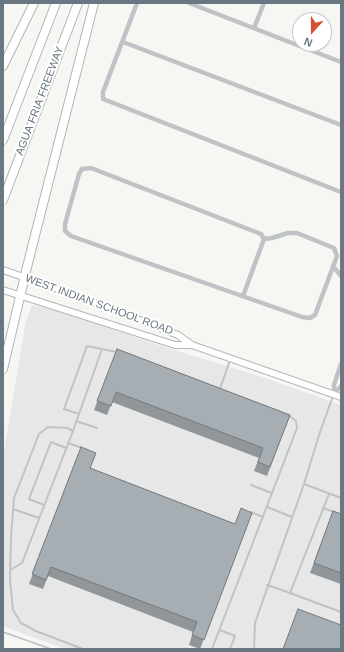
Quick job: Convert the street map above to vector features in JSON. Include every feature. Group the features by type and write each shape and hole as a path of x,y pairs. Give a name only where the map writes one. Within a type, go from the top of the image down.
{"highway":[{"path":"3,66 34,3"},
{"name":"AGUA FRIA FREEWAY","path":"3,140 56,3"},
{"name":"AGUA FRIA FREEWAY","path":"3,200 78,3"},
{"path":"3,369 24,278 94,3"}],"main road":[{"name":"WEST INDIAN SCHOOL ROAD","path":"3,270 178,335 192,345 341,396"},
{"name":"WEST INDIAN SCHOOL ROAD","path":"5,290 175,345 192,345"}],"street":[{"path":"137,3 103,92 103,99 341,192"},
{"path":"189,3 341,62"},
{"path":"254,28 264,3"},
{"path":"123,42 341,125"},
{"path":"91,168 261,234 264,239 288,233 297,233 334,248 337,256 315,315 310,318 302,316 70,236 65,230 65,224 79,174 82,169 91,168"},
{"path":"243,296 264,239"},
{"path":"333,266 341,268"},
{"path":"333,266 341,276"},
{"path":"334,394 334,385 341,364"},
{"path":"334,394 341,386"}],"lane":[{"path":"79,414 64,409 87,346 121,353"},
{"path":"10,570 22,563 79,414 102,349"},
{"path":"213,387 220,389 231,359"},
{"path":"254,649 255,623 334,394"},
{"path":"212,649 297,428 296,421 282,413"},
{"path":"76,421 97,428"},
{"path":"73,430 67,428 48,427 39,434 14,498 10,570 13,610 21,623 36,631 83,649"},
{"path":"44,505 29,499 51,442 66,448"},
{"path":"68,443 89,451"},
{"path":"304,484 341,498"},
{"path":"250,485 272,493"},
{"path":"290,593 329,494"},
{"path":"267,507 292,518"},
{"path":"323,508 335,512"},
{"path":"13,509 39,518"},
{"path":"249,511 263,517"},
{"path":"268,585 341,612"},
{"path":"220,630 235,636 230,649"}],"shaded area":[{"path":"32,305 67,313 161,346 259,376 341,405 341,649 65,649 3,626 3,458 26,321"}],"building":[{"path":"117,349 290,415 270,467 258,462 263,448 116,392 111,406 97,401"},
{"path":"81,447 96,453 90,468 235,524 241,508 252,513 204,640 192,635 197,622 51,567 46,580 32,574"},
{"path":"333,511 341,514 341,573 314,563"},
{"path":"298,609 341,625 341,649 283,649"}],"waterway":[{"path":"3,632 51,649"}]}
